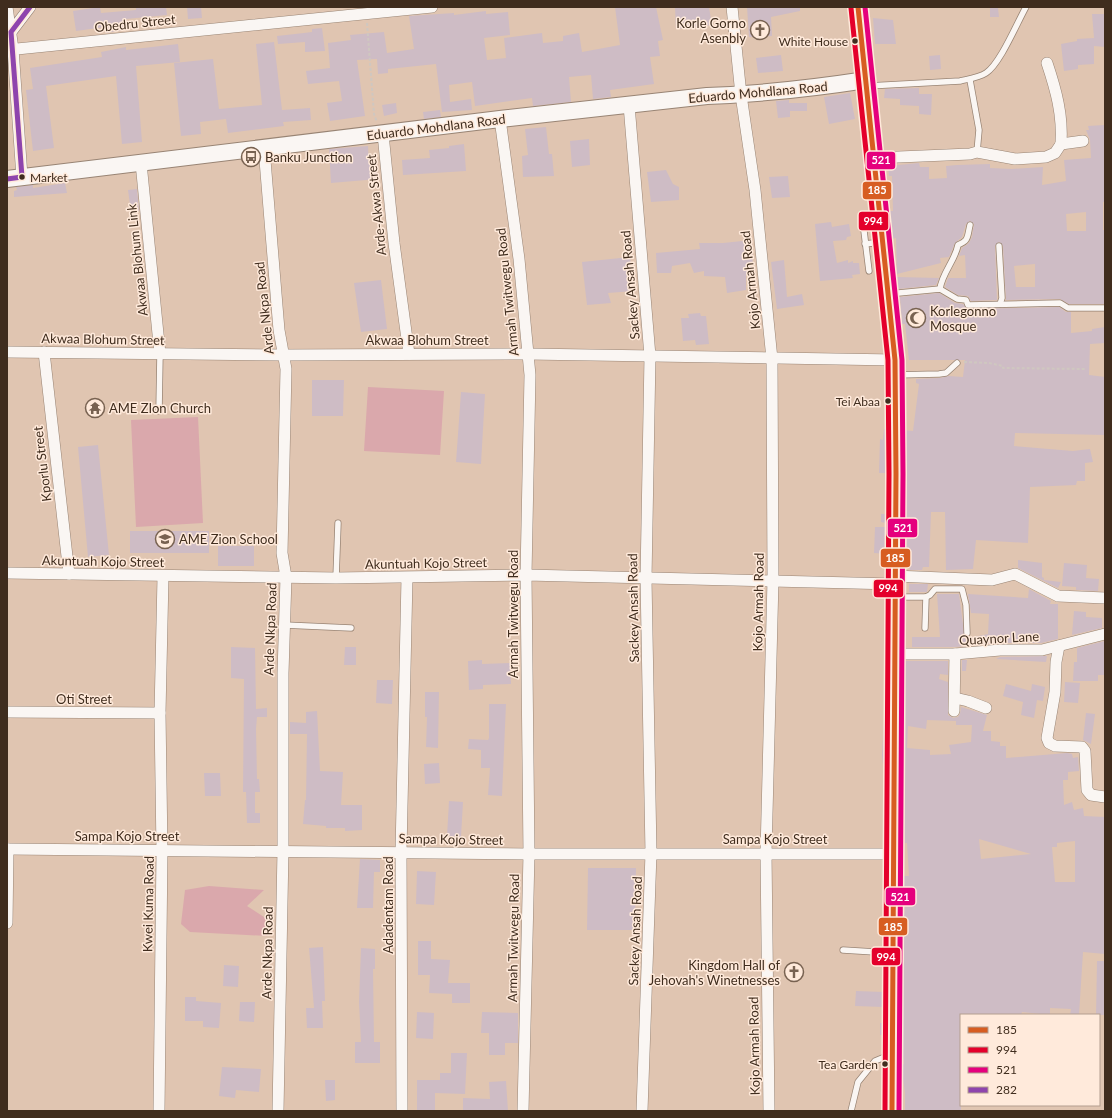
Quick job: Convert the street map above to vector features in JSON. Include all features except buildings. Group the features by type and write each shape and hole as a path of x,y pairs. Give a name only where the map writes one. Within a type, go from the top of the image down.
{"main road":[{"path":"858,7 867,83"},
{"name":"Eduardo Mohdlana Road","path":"14,178 500,119 707,96 741,95 867,83"}],"street":[{"path":"11,32 30,7"},
{"name":"Obedru Street","path":"10,49 365,10 432,7"},
{"name":"Kojo Armah Road","path":"732,7 741,95 755,190 772,358 773,580 766,853 769,1111"},
{"path":"7,8 11,32 10,49 14,178"},
{"path":"875,158 970,154 976,152 1015,159 1046,157 1055,153 1062,144 1062,126 1059,102 1048,63"},
{"path":"867,83 895,360 894,953 892,1111"},
{"name":"Sackey Ansah Road","path":"629,105 650,356 646,579 651,853 642,1111"},
{"name":"Armah Twitwegu Road","path":"500,119 519,259 528,354 531,409 526,575 529,854 523,1111"},
{"name":"Arde-Akwa Street","path":"383,134 394,243 409,354"},
{"path":"1062,144 1083,142"},
{"name":"Arde Nkpa Road","path":"264,148 276,301 286,369 282,553 286,577 284,625 283,850 278,1111"},
{"name":"Akwaa Blohum Link","path":"142,163 160,354"},
{"name":"Akwaa Blohum Street","path":"7,352 283,355 528,354 895,360"},
{"name":"Kporlu Street","path":"44,352 69,574"},
{"name":"Akuntuah Kojo Street","path":"7,573 163,577 336,578 526,575 646,579 773,580 894,586 992,580 1015,574 1058,596 1105,598"},
{"name":"Kwei Kuma Road","path":"159,1111 162,850 160,713 163,577"},
{"name":"Adadentam Road","path":"402,1111 401,852 407,578"},
{"name":"Quaynor Lane","path":"894,654 955,654 1000,650 1042,650 1105,634"},
{"path":"1059,646 1056,662 1055,692 1047,738 1049,743 1055,746 1082,747 1085,751 1087,790 1091,795 1105,797"},
{"path":"954,711 955,654"},
{"path":"955,698 986,708"},
{"name":"Oti Street","path":"7,712 160,713"},
{"path":"7,923 8,849"},
{"name":"Sampa Kojo Street","path":"8,849 283,850 529,854 894,854"}],"lane":[{"path":"867,83 970,80 986,73 995,65 1026,7"},
{"path":"970,80 979,130 976,152"},
{"path":"940,289 941,279 947,272 956,254 958,245 965,242 967,239 970,225"},
{"path":"864,231 869,272"},
{"path":"865,244 883,241"},
{"path":"999,246 1002,298 1000,304"},
{"path":"888,294 940,289 957,298 966,300 968,305 1060,303 1068,308 1105,308"},
{"path":"159,411 160,354"},
{"path":"895,375 946,373 957,363"},
{"path":"336,578 338,523"},
{"path":"894,586 926,597"},
{"path":"926,597 935,589 962,589 966,605 967,633"},
{"path":"925,628 926,597"},
{"path":"284,625 352,628"},
{"path":"843,950 894,953"},
{"path":"851,1111 858,1082 875,1061 893,1054"}],"path":[{"path":"365,10 374,114 383,134"},
{"path":"957,363 989,363 1003,366 1003,368 1026,367 1032,369 1085,369"}],"shaded area":[{"path":"368,387 444,391 440,455 364,451"},
{"path":"198,417 203,523 136,527 131,420"},
{"path":"209,886 264,890 247,906 267,919 268,936 190,932 181,924 185,890"}],"transit line":[{"name":"282","path":"7,179 22,177 11,32 30,7"},
{"name":"185","path":"858,7 895,360 896,474 892,1111"},
{"name":"521","path":"865,7 902,360 903,474 899,1111"},
{"name":"994","path":"851,8 888,360 889,474 885,1111"}],"place":[{"name":"Korle Gorno Asenbly","path":"760,30"},
{"name":"White House","path":"855,41"},
{"name":"Banku Junction","path":"251,157"},
{"name":"Market","path":"22,177"},
{"name":"Korlegonno Mosque","path":"916,318"},
{"name":"Tei Abaa","path":"888,401"},
{"name":"AME ZIon Church","path":"95,408"},
{"name":"AME Zion School","path":"165,539"},
{"name":"Kingdom Hall of Jehovah's Winetnesses","path":"794,972"},
{"name":"Tea Garden","path":"885,1064"}]}
